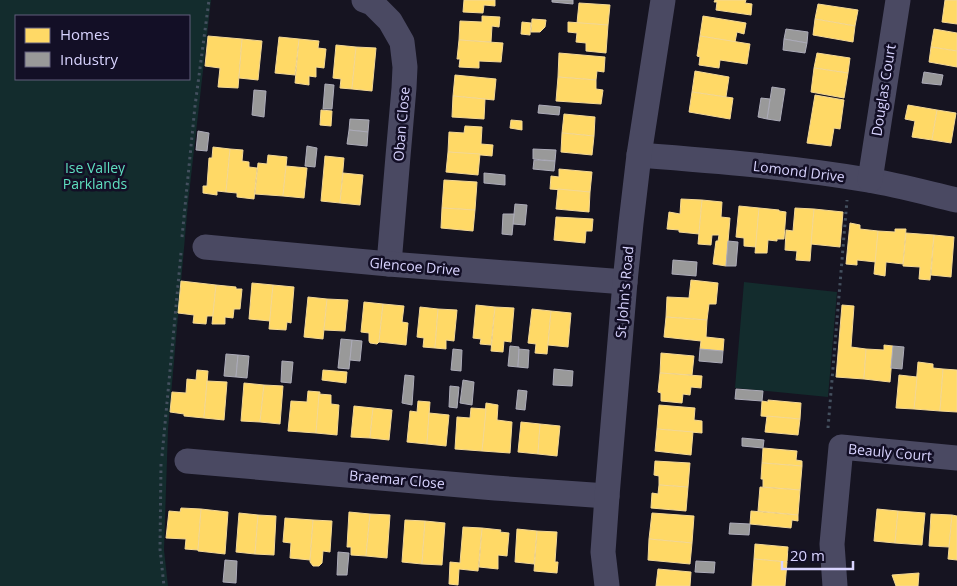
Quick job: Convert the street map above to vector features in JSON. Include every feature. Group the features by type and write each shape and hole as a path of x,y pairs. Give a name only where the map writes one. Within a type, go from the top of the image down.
{"street":[{"name":"Oban Close","path":"364,0 372,3 390,21 402,42 405,67 389,264"},
{"name":"St John's Road","path":"607,586 604,552 607,496 625,282 640,155 663,0"},
{"name":"Douglas Court","path":"860,178 898,0"},
{"name":"Lomond Drive","path":"640,155 761,165 860,178 957,200"},
{"name":"Glencoe Drive","path":"189,246 625,282"},
{"name":"Beauly Court","path":"835,586 832,544 841,447 957,458"},
{"name":"Braemar Close","path":"187,461 607,496"}],"path":[{"path":"164,586 160,549 162,459 189,246 195,106 209,0"},
{"path":"841,447 827,446 860,178"}],"green space":[{"name":"Ise Valley Parklands","path":"0,0 211,0 188,203 168,429 164,550 168,586 0,586"},
{"path":"744,282 837,292 828,397 735,388"}],"building: Homes":[{"path":"464,0 495,0 495,6 484,5 483,13 463,12"},
{"path":"715,0 746,0 745,3 752,4 751,15 716,10 717,2 714,2"},
{"path":"945,0 957,0 957,24 942,22"},
{"path":"579,3 610,5 608,25 577,23"},
{"path":"818,4 858,10 855,26 815,19"},
{"path":"482,16 500,17 499,27 492,26 491,42 459,40 460,21 482,22"},
{"path":"703,16 746,23 744,34 737,32 735,42 700,36"},
{"path":"532,19 546,20 545,27 540,32 531,32"},
{"path":"815,19 855,26 853,42 813,35"},
{"path":"522,22 531,23 530,35 521,34"},
{"path":"568,22 608,25 606,53 586,51 586,43 576,42 577,33 568,32"},
{"path":"934,29 957,33 957,51 931,47"},
{"path":"208,36 242,39 238,88 218,87 220,68 205,66"},
{"path":"700,36 750,44 747,64 720,60 719,68 699,65 700,57 697,56"},
{"path":"279,37 299,39 295,75 275,73"},
{"path":"242,39 262,41 258,80 239,78"},
{"path":"299,39 319,41 318,48 326,49 324,68 316,67 316,77 309,76 309,85 295,83"},
{"path":"459,40 503,43 501,62 479,61 479,68 459,67 460,59 457,59"},
{"path":"336,45 356,47 352,89 340,88 341,79 333,78"},
{"path":"356,47 376,48 372,91 352,89"},
{"path":"931,47 957,51 957,67 929,62"},
{"path":"559,53 605,57 604,72 597,71 596,80 558,77"},
{"path":"817,53 850,58 848,73 814,68"},
{"path":"814,68 848,73 844,98 811,92"},
{"path":"695,71 729,77 726,97 692,92"},
{"path":"455,75 496,79 494,100 453,96"},
{"path":"558,77 596,80 596,89 603,90 601,104 556,101"},
{"path":"692,92 733,98 730,119 689,112"},
{"path":"815,95 844,100 840,129 834,128 831,146 807,143"},
{"path":"453,96 485,99 484,119 452,117"},
{"path":"908,105 937,110 932,140 912,137 915,121 905,119"},
{"path":"321,110 332,111 331,126 320,125"},
{"path":"937,110 956,113 951,143 932,140"},
{"path":"564,114 595,117 594,136 562,133"},
{"path":"511,120 522,121 522,130 510,128"},
{"path":"465,126 482,127 481,144 493,145 492,156 448,152 449,132 464,133"},
{"path":"562,133 594,136 592,155 561,152"},
{"path":"213,147 230,149 226,192 217,191 217,195 203,193 203,186 207,186 209,158 212,158"},
{"path":"230,149 243,150 242,161 249,162 249,167 257,168 254,199 237,197 237,193 226,192"},
{"path":"448,152 480,154 478,175 446,172"},
{"path":"268,155 287,157 283,196 255,194 258,163 267,164"},
{"path":"325,156 344,158 340,203 321,201"},
{"path":"286,166 307,168 304,198 283,196"},
{"path":"559,169 592,172 590,192 550,189 551,176 559,177"},
{"path":"343,173 363,175 360,205 340,203"},
{"path":"444,180 477,182 475,210 442,208"},
{"path":"558,189 590,192 589,212 556,209"},
{"path":"681,199 702,200 699,234 667,229 669,212 680,214"},
{"path":"702,200 722,202 721,217 730,218 726,266 713,264 716,241 718,241 719,235 712,235 711,245 698,244"},
{"path":"739,206 759,208 756,247 744,246 744,238 736,237"},
{"path":"442,208 475,210 473,231 441,228"},
{"path":"759,208 786,212 784,239 777,239 777,241 768,240 767,253 755,253"},
{"path":"795,208 814,209 810,261 796,260 797,251 785,250 786,230 793,231"},
{"path":"814,209 843,212 840,247 811,244"},
{"path":"556,217 593,219 592,231 586,231 585,243 554,240"},
{"path":"850,223 860,225 860,229 878,231 876,262 857,260 857,265 846,264"},
{"path":"895,229 906,229 903,264 886,262 885,276 874,274 878,231 895,232"},
{"path":"906,233 934,235 930,280 919,279 920,267 903,266"},
{"path":"934,235 954,237 951,277 931,275"},
{"path":"691,280 718,283 716,304 709,304 707,320 666,317 667,297 689,298"},
{"path":"181,281 216,285 213,316 207,316 206,324 193,323 194,315 178,313"},
{"path":"252,283 273,285 270,321 249,319"},
{"path":"216,285 242,289 240,309 234,309 233,318 225,317 225,324 212,324"},
{"path":"273,285 294,287 291,323 287,322 286,330 269,329"},
{"path":"308,297 327,299 323,339 304,337"},
{"path":"327,299 348,300 345,331 324,330"},
{"path":"364,302 383,304 379,342 377,344 370,343 369,333 361,332"},
{"path":"383,304 404,306 402,322 408,323 406,345 379,342"},
{"path":"476,305 495,307 491,345 480,344 481,339 473,338"},
{"path":"842,305 854,306 851,347 866,349 864,379 836,377"},
{"path":"420,307 438,309 435,348 423,347 424,338 417,337"},
{"path":"495,307 514,308 511,342 504,341 503,352 491,351"},
{"path":"438,309 457,310 454,341 446,340 446,349 435,348"},
{"path":"532,309 551,311 547,354 535,353 536,344 528,343"},
{"path":"551,311 571,313 568,347 548,345"},
{"path":"666,317 707,320 706,337 724,339 723,351 700,349 701,341 664,337"},
{"path":"884,345 893,346 890,382 864,379 866,349 884,350"},
{"path":"661,353 694,356 692,375 660,373"},
{"path":"918,362 933,364 933,368 943,369 940,411 914,409"},
{"path":"943,369 957,370 957,412 940,411"},
{"path":"197,370 208,371 204,418 184,416 184,414 170,412 172,392 186,393 187,379 196,380"},
{"path":"323,370 347,372 346,383 322,380"},
{"path":"660,373 702,376 701,388 691,387 690,395 683,394 682,403 661,401 661,393 658,392"},
{"path":"899,375 917,377 914,409 896,408"},
{"path":"207,381 227,382 224,420 204,418"},
{"path":"244,383 264,385 260,422 241,421"},
{"path":"264,385 283,386 280,424 260,422"},
{"path":"308,391 320,392 316,433 288,431 291,401 307,402"},
{"path":"319,394 331,395 331,404 339,405 337,435 316,433"},
{"path":"768,400 801,403 800,419 761,416 762,401 768,402"},
{"path":"418,401 430,402 427,444 407,442 410,411 417,412"},
{"path":"486,403 498,405 497,420 512,422 510,453 482,451"},
{"path":"659,405 695,408 694,420 702,421 702,433 657,429"},
{"path":"354,406 373,408 370,438 351,437"},
{"path":"373,408 392,410 389,440 370,438"},
{"path":"471,408 486,409 482,451 455,449 457,417 470,418"},
{"path":"429,413 449,415 446,446 427,444"},
{"path":"767,416 800,419 798,435 765,432"},
{"path":"521,422 540,424 538,454 518,452"},
{"path":"540,424 560,426 557,456 538,454"},
{"path":"657,429 693,432 691,455 655,451"},
{"path":"763,448 797,451 796,460 802,461 802,466 762,463"},
{"path":"655,461 690,463 688,487 659,485 659,476 654,475"},
{"path":"762,463 802,466 800,490 763,487 763,479 761,479"},
{"path":"659,485 688,487 686,511 651,508 652,493 658,494"},
{"path":"760,487 800,490 798,515 758,511"},
{"path":"181,508 201,509 198,550 185,549 186,539 166,538 169,511 180,512"},
{"path":"201,509 228,512 225,554 198,551"},
{"path":"877,509 898,511 895,543 874,541"},
{"path":"751,511 798,515 798,521 792,520 791,528 750,524"},
{"path":"898,511 925,513 922,545 895,543"},
{"path":"349,512 370,514 366,556 351,555 351,547 347,547"},
{"path":"239,513 258,515 255,554 236,552"},
{"path":"652,513 694,516 692,543 649,539"},
{"path":"370,514 390,515 387,558 366,556"},
{"path":"931,514 952,515 949,547 929,546"},
{"path":"258,515 276,516 274,555 255,554"},
{"path":"952,515 957,516 957,560 948,559"},
{"path":"285,518 313,520 310,560 290,558 291,543 283,542"},
{"path":"313,520 332,521 330,552 323,551 322,563 319,566 313,566 310,562"},
{"path":"405,520 425,521 422,564 402,562"},
{"path":"425,521 445,523 442,565 422,564"},
{"path":"463,527 482,528 478,571 459,569 458,585 449,584 450,562 460,563"},
{"path":"482,528 509,533 507,556 498,555 498,569 479,567"},
{"path":"517,529 537,531 534,564 515,562"},
{"path":"537,531 557,532 555,562 558,562 557,573 534,571"},
{"path":"649,539 692,543 690,564 648,560"},
{"path":"755,544 788,547 787,562 754,559"},
{"path":"754,559 787,562 785,586 752,586"},
{"path":"658,569 691,572 690,586 656,586"},
{"path":"919,573 918,586 896,586 892,575"}],"building: Industry":[{"path":"552,0 573,0 573,4 552,2"},
{"path":"786,29 808,32 807,43 784,39"},
{"path":"784,39 807,43 805,53 783,50"},
{"path":"924,72 943,75 941,85 922,83"},
{"path":"325,84 334,85 332,109 323,109"},
{"path":"772,87 785,89 780,121 767,119"},
{"path":"254,90 266,91 264,117 252,115"},
{"path":"761,98 770,99 767,119 758,117"},
{"path":"539,105 560,107 559,115 538,113"},
{"path":"350,119 369,120 368,132 349,130"},
{"path":"349,130 368,132 367,146 347,144"},
{"path":"198,131 209,133 207,151 196,150"},
{"path":"307,146 317,148 315,167 305,166"},
{"path":"533,149 556,150 555,161 533,159"},
{"path":"534,160 555,161 554,171 533,169"},
{"path":"484,173 505,175 505,185 484,183"},
{"path":"515,204 527,205 525,225 513,224"},
{"path":"503,214 514,214 512,235 502,234"},
{"path":"728,241 738,242 736,266 726,266"},
{"path":"673,260 697,262 696,276 672,274"},
{"path":"341,339 352,340 349,369 338,368"},
{"path":"352,340 362,341 360,361 350,360"},
{"path":"510,346 519,347 518,367 508,366"},
{"path":"893,346 904,347 902,369 891,368"},
{"path":"453,349 462,350 461,371 451,370"},
{"path":"519,349 529,350 528,368 518,367"},
{"path":"700,349 723,351 722,363 699,361"},
{"path":"226,354 238,355 236,377 224,376"},
{"path":"238,355 249,356 247,378 236,377"},
{"path":"282,361 293,362 291,383 281,382"},
{"path":"554,369 573,371 572,386 553,385"},
{"path":"405,375 414,376 412,405 402,403"},
{"path":"463,380 474,382 472,405 460,403"},
{"path":"450,386 459,387 457,408 449,407"},
{"path":"736,389 763,391 762,401 735,399"},
{"path":"518,390 527,391 525,410 516,409"},
{"path":"742,438 764,440 763,448 742,446"},
{"path":"730,523 750,524 749,535 729,534"},
{"path":"338,552 349,553 347,575 337,575"},
{"path":"225,560 237,561 236,583 223,582"},
{"path":"696,561 715,562 714,573 695,572"}]}
